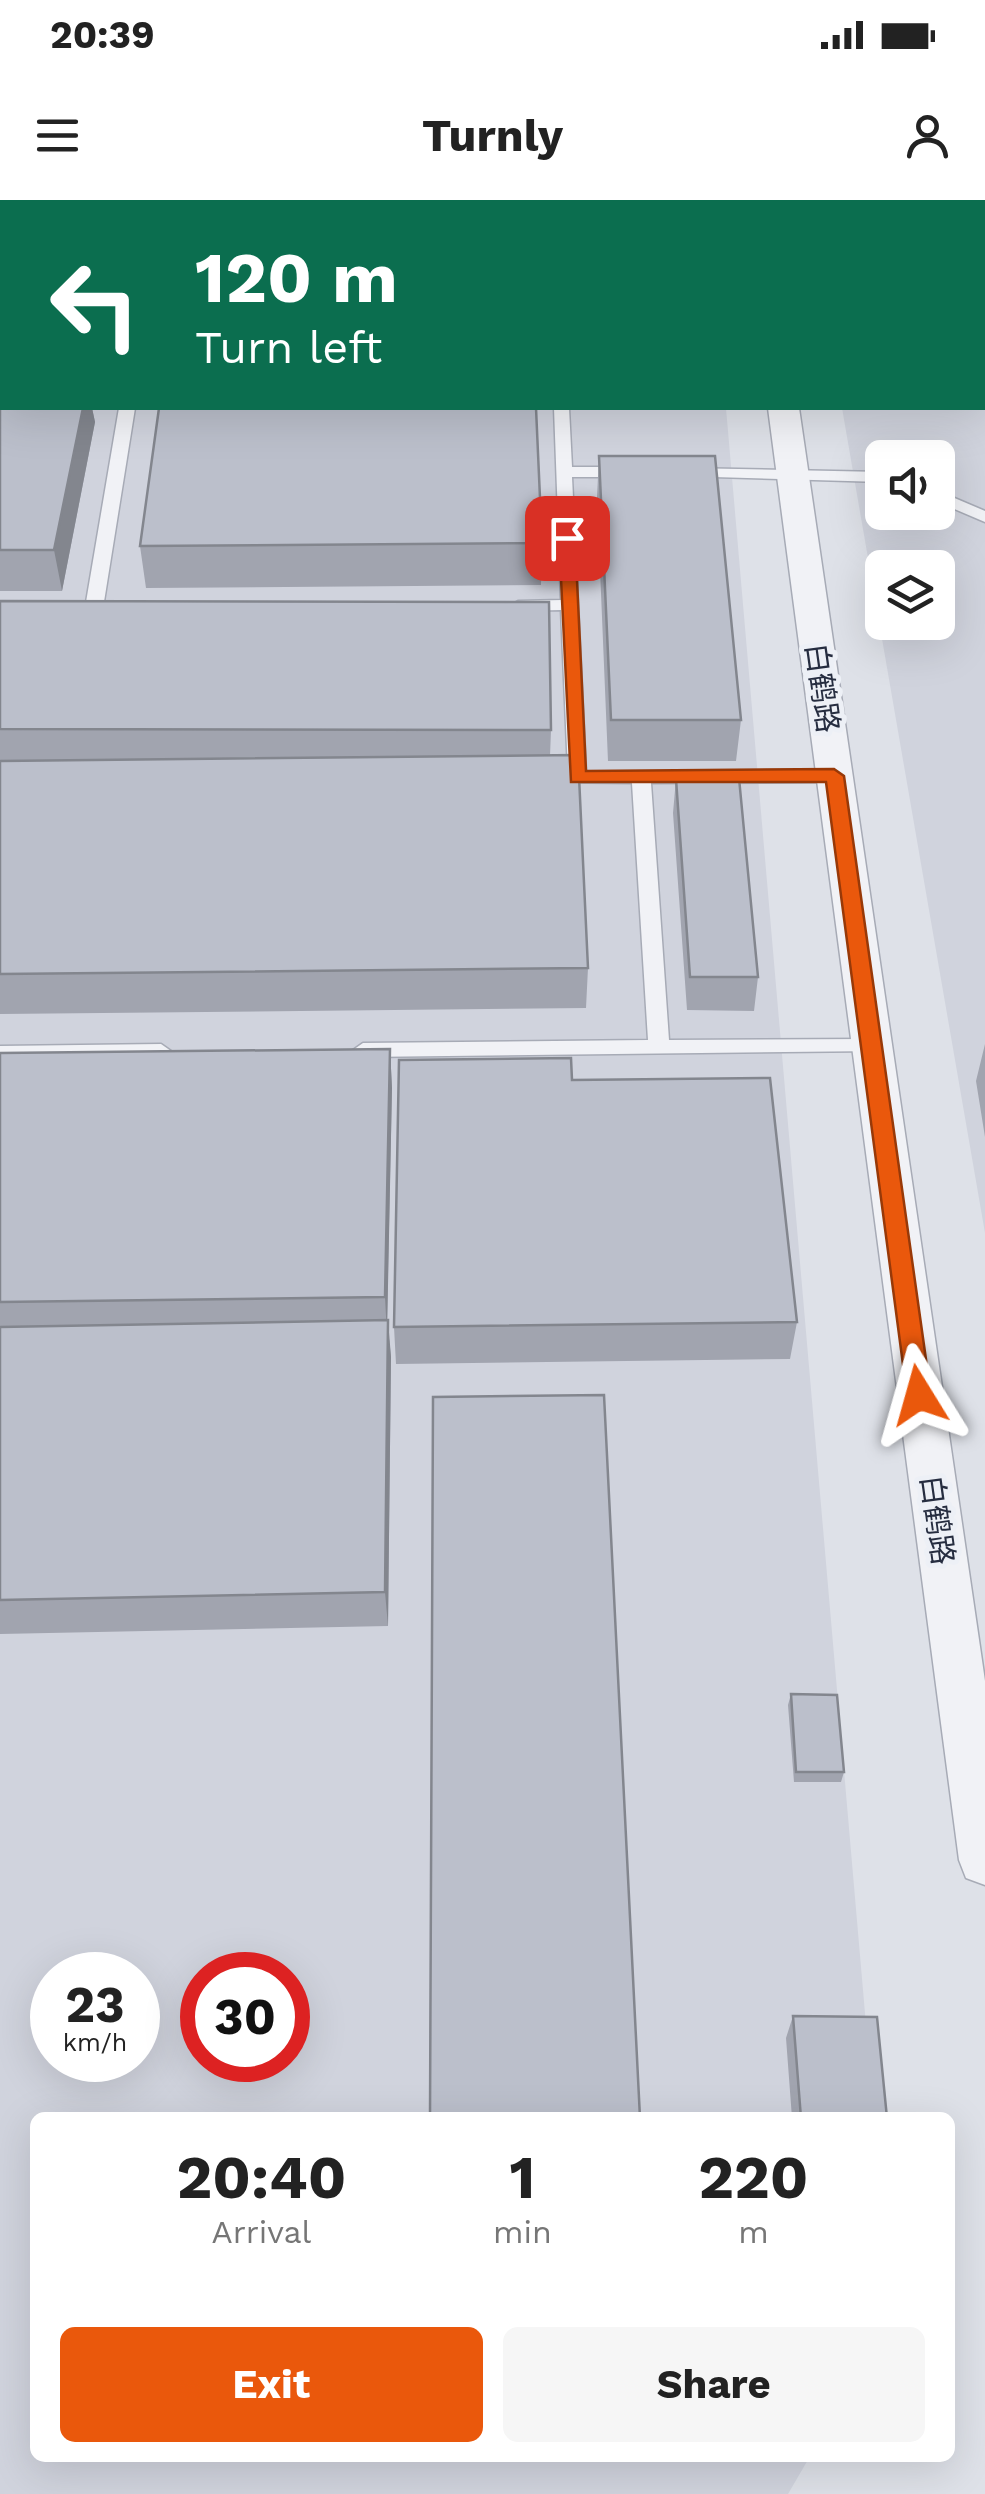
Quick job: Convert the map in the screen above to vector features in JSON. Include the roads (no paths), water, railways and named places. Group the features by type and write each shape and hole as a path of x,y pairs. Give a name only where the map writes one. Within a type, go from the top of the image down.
{"street":[{"name":"白鹤路","path":"783,410 985,1860"}],"lane":[{"path":"114,608 85,608 127,410"},
{"path":"562,410 578,778"},
{"path":"564,472 640,472"},
{"path":"659,472 865,476"},
{"path":"955,504 985,517"},
{"path":"490,606 570,606"},
{"path":"520,778 834,776"},
{"path":"640,777 659,1048"},
{"path":"340,1050 870,1046"},
{"path":"0,1052 180,1051"}]}
